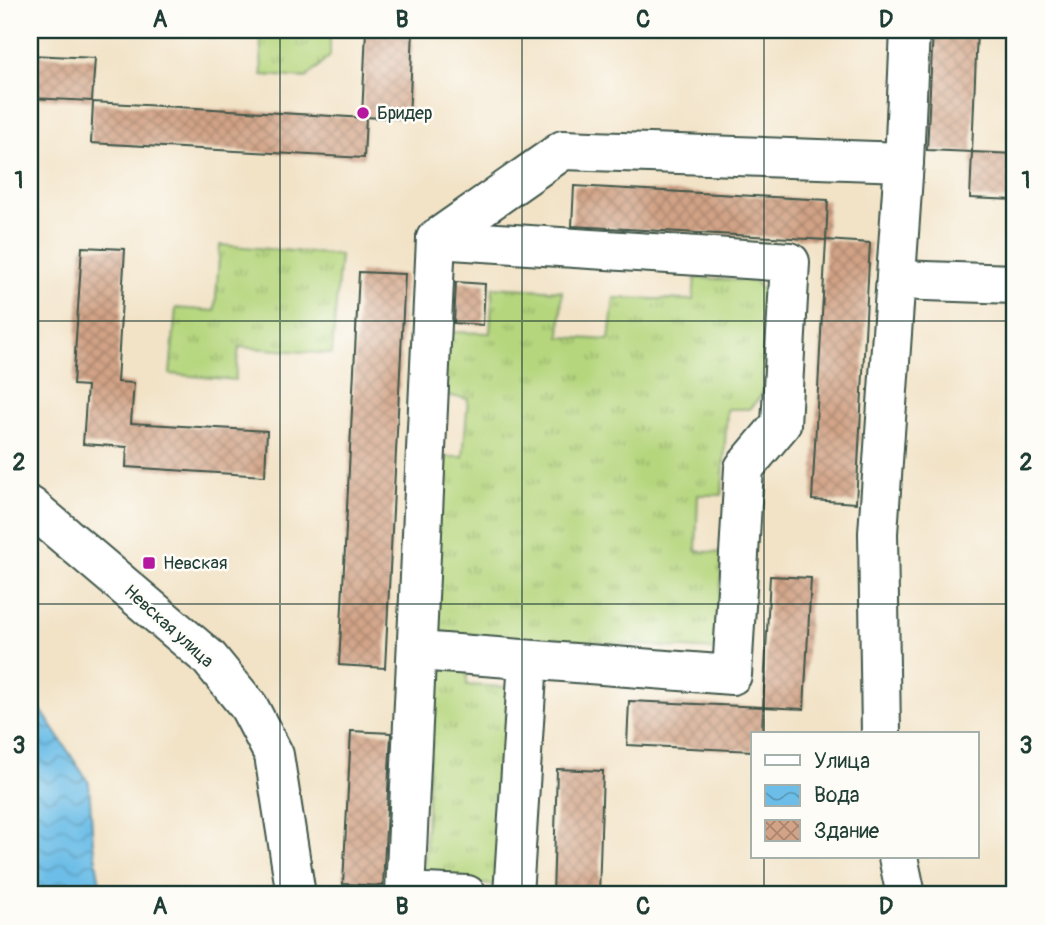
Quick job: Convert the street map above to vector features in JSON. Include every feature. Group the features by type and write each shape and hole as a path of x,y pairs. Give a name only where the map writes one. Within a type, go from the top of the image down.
{"street":[{"path":"881,732 878,533 904,162 910,30"},
{"path":"436,239 563,150 904,162"},
{"path":"436,239 405,892 467,895"},
{"path":"418,651 732,675 744,468 781,424 790,262 436,239"},
{"path":"896,280 1015,284"},
{"name":"Невская улица","path":"30,506 209,658 249,707 274,755 296,895"},
{"path":"513,895 528,660"},
{"path":"898,858 906,895"}],"green space":[{"path":"260,30 330,30 330,56 306,78 262,75"},
{"path":"220,245 340,255 332,354 239,347 235,380 170,374 176,308 215,311"},
{"path":"695,278 755,281 768,298 762,395 749,409 727,409 722,495 698,495 696,551 723,553 716,650 430,632 439,457 463,457 468,399 443,395 449,332 490,333 493,287 562,291 560,337 609,340 614,298 693,300"},
{"path":"467,664 467,685 508,687 499,885 424,881 433,669"}],"water":[{"path":"30,693 89,783 93,843 102,895 30,895"}],"building":[{"path":"366,30 413,30 409,119 362,117"},
{"path":"933,30 977,30 972,152 927,150"},
{"path":"30,55 95,58 92,101 30,98"},
{"path":"93,102 366,118 364,158 91,143"},
{"path":"972,152 1015,154 1015,200 970,198"},
{"path":"574,186 828,200 826,240 572,226"},
{"path":"826,240 870,243 856,503 812,500"},
{"path":"82,247 125,249 117,382 134,383 131,423 267,431 265,476 126,467 127,447 83,444 87,386 73,385"},
{"path":"359,272 405,274 385,668 339,665"},
{"path":"456,282 485,284 483,325 454,323"},
{"path":"770,576 811,578 804,709 763,707"},
{"path":"629,701 763,707 762,732 751,732 751,751 627,745"},
{"path":"351,731 391,733 383,886 343,884"},
{"path":"557,769 603,771 599,895 553,895"}],"place":[{"name":"Бридер","path":"363,113"},
{"name":"Невская","path":"149,563"}]}
